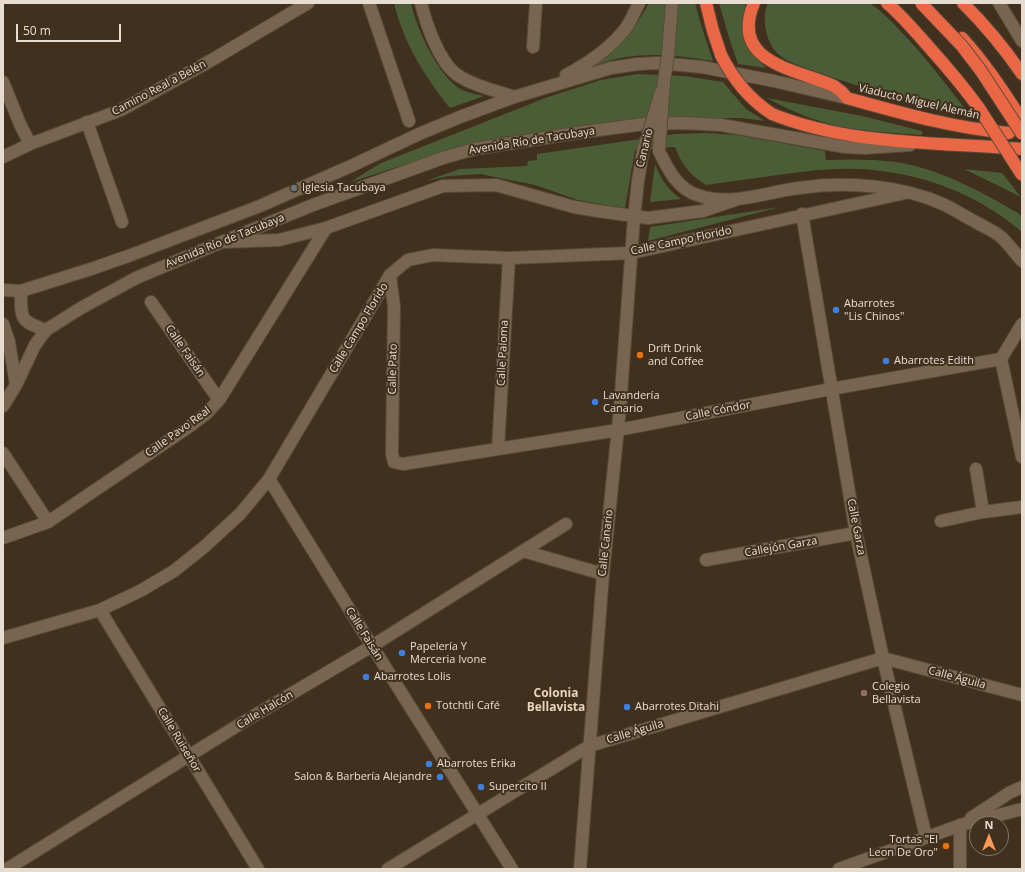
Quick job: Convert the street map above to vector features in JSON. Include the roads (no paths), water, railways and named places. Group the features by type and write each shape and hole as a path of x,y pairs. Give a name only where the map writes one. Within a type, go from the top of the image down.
{"highway":[{"path":"706,3 713,31 721,55 727,67 743,89 761,107 772,114 811,128 844,135 897,142 1022,149"},
{"path":"754,3 750,19 749,32 754,47 767,60 783,68 834,86 847,98"},
{"path":"886,3 908,24 965,89 1022,175"},
{"path":"921,3 957,41 981,71 1022,134"},
{"path":"927,3 955,30 979,57 997,81 1022,120"},
{"path":"963,3 1009,54 1022,74"},
{"path":"974,3 998,29 1022,61"},
{"name":"Viaducto Miguel Alemán","path":"847,98 955,126 983,131 1009,133"}],"street":[{"name":"Camino Real a Belén","path":"3,157 30,144 121,110 210,61 308,3"},
{"path":"369,3 409,120"},
{"path":"421,3 434,42 455,73 468,81 514,97"},
{"path":"534,47 536,3"},
{"path":"537,89 585,65 609,46 627,28 639,3"},
{"path":"672,3 659,151 670,173 682,186 699,196 729,200 798,188 840,184 880,187 944,205 1001,236 1022,261"},
{"path":"999,3 1022,26"},
{"path":"999,3 1022,41"},
{"name":"Avenida Río de Tacubaya","path":"3,290 20,291 108,263 260,206 419,134 514,97 611,68 638,64 702,67 774,81 847,98"},
{"name":"Canario","path":"634,216 638,181 644,151 664,81"},
{"path":"3,82 30,144"},
{"path":"86,122 122,222"},
{"name":"Avenida Río de Tacubaya","path":"3,406 16,385 35,344 46,330 81,308 136,278 312,205 444,158 474,149 644,124 697,123 720,125 845,147 886,147 924,143"},
{"path":"222,242 279,240 326,228 443,186 496,185 574,207 648,218 703,211 740,199"},
{"name":"Calle Campo Florido","path":"3,638 100,610 140,591 174,571 204,548 240,514 268,479 390,275 408,260 433,255 509,258 631,253 802,214 905,193"},
{"name":"Calle Garza","path":"802,214 856,533 883,658 926,837"},
{"name":"Calle Canario","path":"580,869 603,574 618,430 634,216"},
{"name":"Calle Pavo Real","path":"3,538 48,522 207,413 219,400 326,228"},
{"name":"Calle Paloma","path":"498,449 509,258"},
{"name":"Calle Pato","path":"390,275 394,307 392,454 394,462"},
{"path":"20,291 20,313 23,320 32,326 46,330"},
{"name":"Calle Faisán","path":"151,302 219,400"},
{"path":"3,324 9,342 16,385"},
{"path":"1022,324 1001,359 1022,457"},
{"name":"Calle Cóndor","path":"394,462 402,464 618,430 831,389 1001,359"},
{"path":"3,453 48,522"},
{"path":"976,469 983,512"},
{"name":"Calle Faisán","path":"268,479 512,869"},
{"path":"941,521 983,512 1022,507"},
{"name":"Calle Halcón","path":"7,869 189,756 372,646 566,524"},
{"name":"Callejón Garza","path":"706,560 856,533"},
{"path":"523,551 603,574"},
{"name":"Calle Ruiseñor","path":"100,610 258,869"},
{"name":"Calle Águila","path":"388,869 589,746 883,658 1022,695"},
{"path":"961,825 1009,793 1022,787"},
{"path":"839,869 961,825 1022,809"},
{"path":"960,869 961,825"},
{"path":"3,864 7,869"}],"place":[{"name":"Iglesia Tacubaya","path":"294,188"},
{"name":"Abarrotes \"Lis Chinos\"","path":"836,310"},
{"name":"Drift Drink and Coffee","path":"640,355"},
{"name":"Abarrotes Edith","path":"886,361"},
{"name":"Lavandería Canario","path":"595,402"},
{"name":"Papelería Y Merceria Ivone","path":"402,653"},
{"name":"Abarrotes Lolis","path":"366,677"},
{"name":"Colegio Bellavista","path":"864,693"},
{"name":"Totchtli Café","path":"428,706"},
{"name":"Abarrotes Ditahi","path":"627,707"},
{"name":"Abarrotes Erika","path":"429,764"},
{"name":"Salon & Barbería Alejandre","path":"440,777"},
{"name":"Supercito II","path":"481,787"},
{"name":"Tortas \"El Leon De Oro\"","path":"946,846"}],"district":[{"name":"Colonia Bellavista","path":"556,701"}]}
